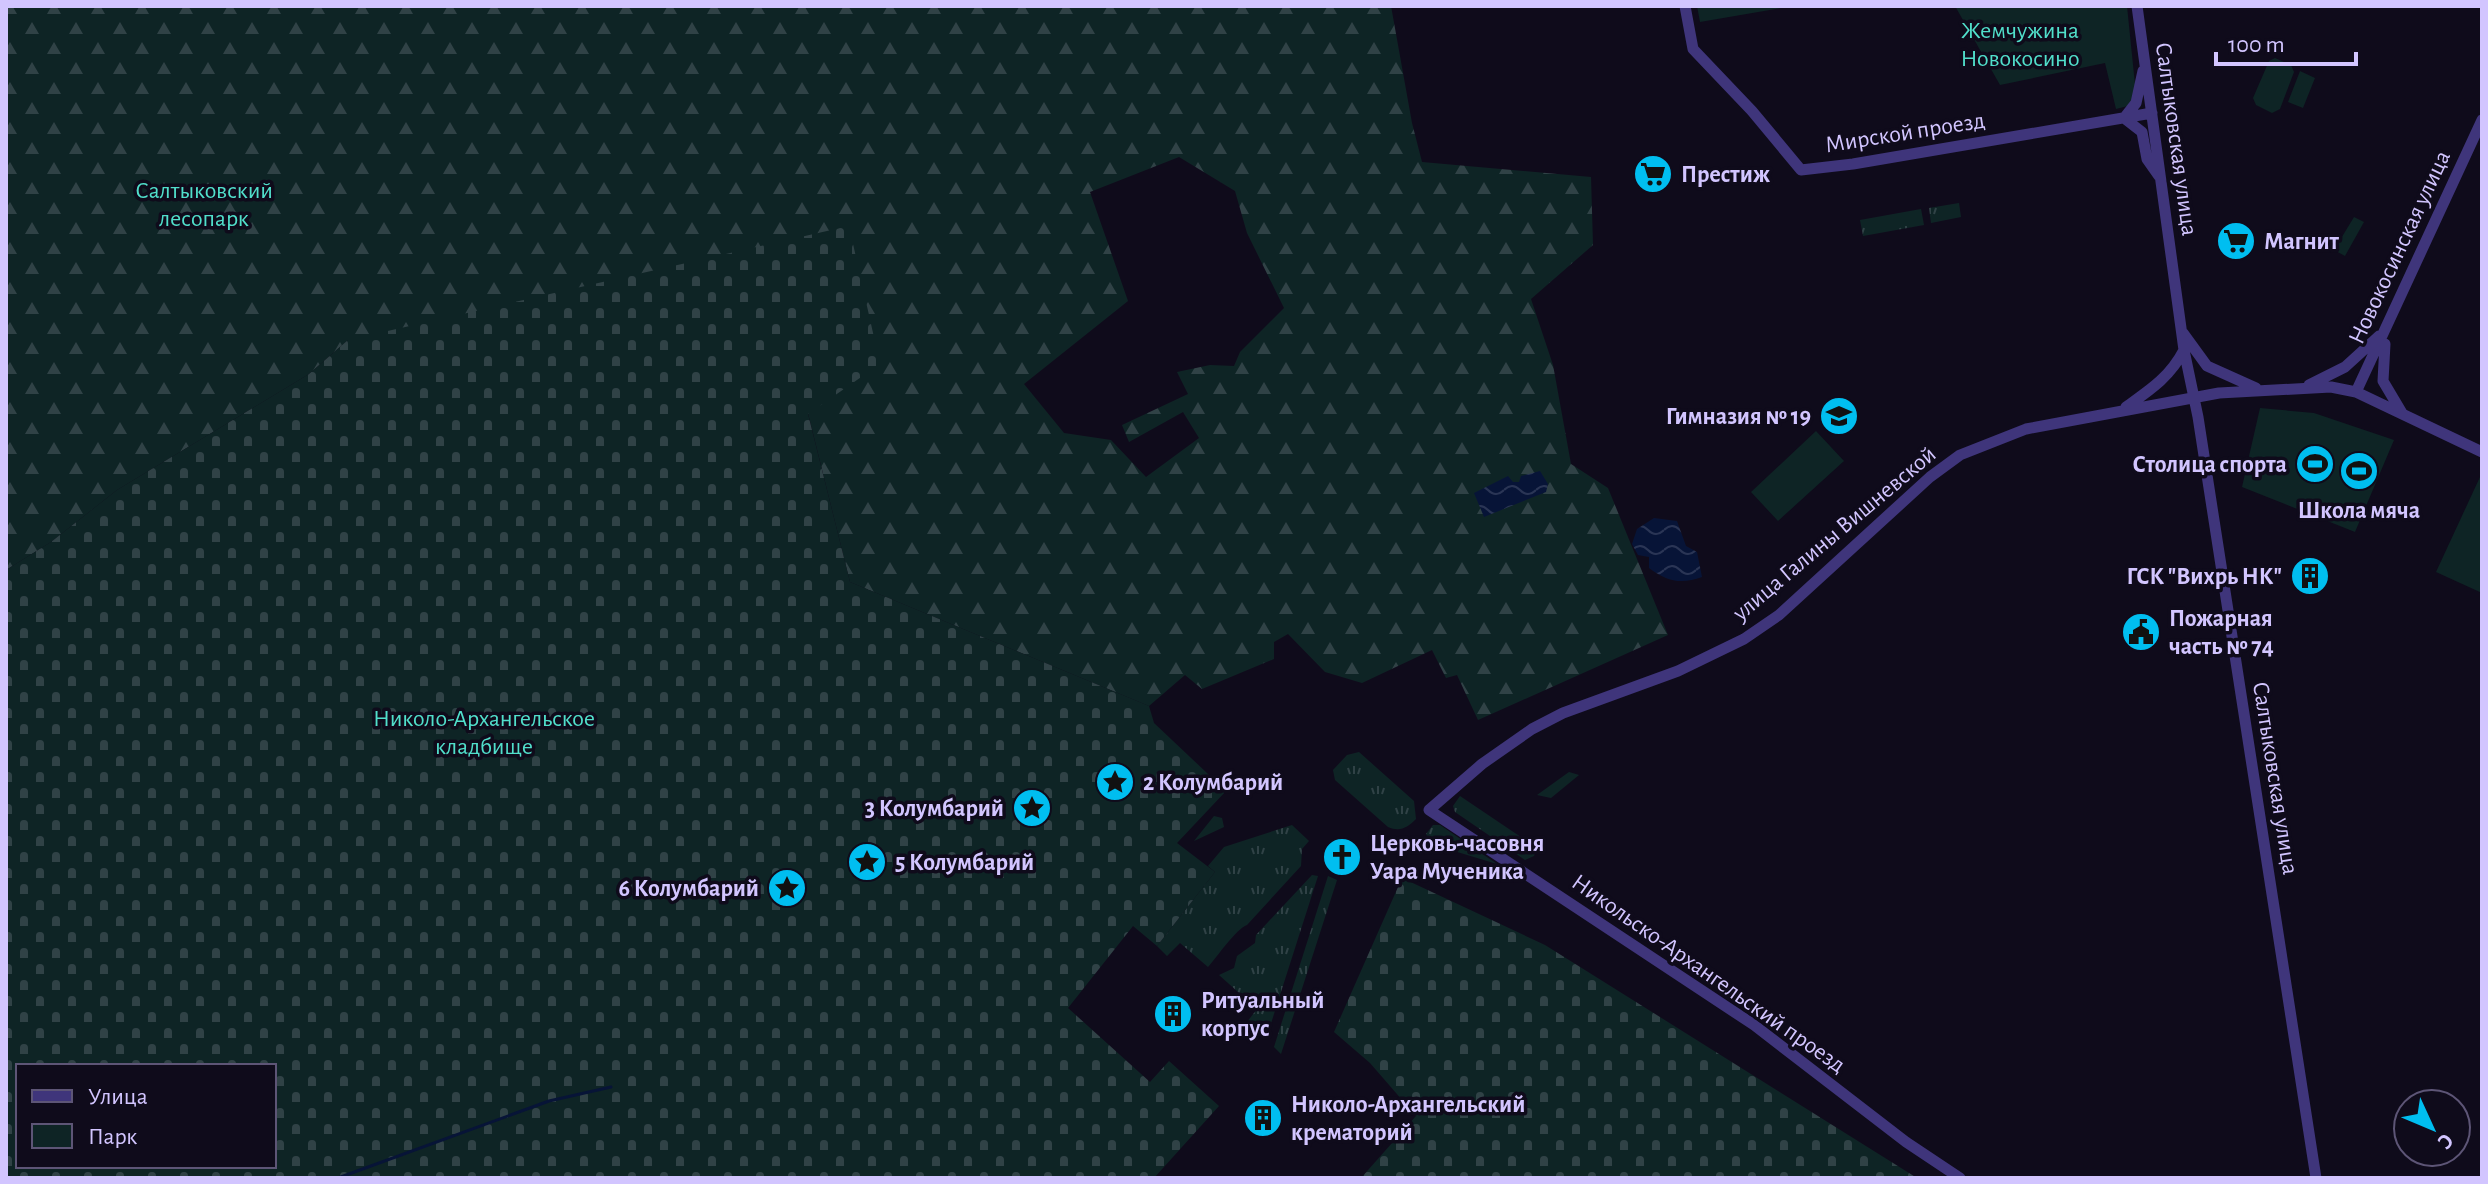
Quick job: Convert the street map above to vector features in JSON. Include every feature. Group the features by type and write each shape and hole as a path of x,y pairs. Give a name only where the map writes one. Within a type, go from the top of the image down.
{"street":[{"name":"Мирской проезд","path":"1685,6 1693,49 1752,111 1801,170 1853,164 2152,113"},
{"name":"Салтыковская улица","path":"2137,6 2181,331 2194,397 2316,1178"},
{"path":"2145,63 2136,103 2124,118 2142,132 2147,159 2161,178"},
{"name":"Новокосинская улица","path":"2356,392 2482,120"},
{"path":"2305,386 2331,376 2358,358 2390,324"},
{"path":"2390,324 2381,367 2388,391 2404,416"},
{"path":"2181,331 2207,366 2260,390"},
{"path":"2122,409 2164,380 2184,350"},
{"name":"улица Галины Вишневской","path":"1429,810 1482,764 1532,729 1563,713 1678,671 1763,627 1930,477 1960,455 2026,429 2194,397 2305,386 2356,392 2482,452"},
{"name":"Никольско-Архангельский проезд","path":"1429,810 1754,1025 1906,1142 1960,1178"}],"green space":[{"name":"Салтыковский лесопарк","path":"6,6 1391,6 1422,162 1591,177 1593,245 1531,299 1553,365 1571,464 1608,488 1668,635 1478,720 1457,675 1446,678 1432,650 1362,683 1325,672 1288,634 1274,642 1274,659 1202,689 1185,675 1149,706 850,582 808,413 348,340 309,374 117,490 51,542 6,570","holes":["1179,157 1235,191 1247,233 1284,308 1240,352 1234,366 1210,365 1177,372 1188,394 1122,425 1129,442 1183,412 1199,438 1146,477 1111,440 1064,433 1024,384 1128,301 1090,192"]},
{"path":"1697,6 1793,6 1700,22"},
{"name":"Жемчужина Новокосино","path":"1955,6 2127,6 2136,94 2132,105 2116,109 2105,63 2000,85"},
{"path":"2275,58 2291,65 2294,72 2280,109 2272,113 2256,105 2253,98 2269,61"},
{"path":"2300,71 2315,78 2303,108 2288,102"},
{"path":"1959,203 1961,217 1931,223 1929,208"},
{"path":"1921,209 1924,225 1863,236 1860,220"},
{"path":"2354,217 2364,222 2345,256 2334,250"},
{"name":"Николо-Архангельское кладбище","path":"849,226 880,364 808,414 850,582 1149,706 1154,723 1226,791 1177,843 1215,872 1157,946 1133,926 1068,1008 1150,1082 1169,1061 1219,1106 1154,1178 6,1178 6,570 51,542 117,490 309,374 348,340"},
{"name":"Столица спорта","path":"2260,408 2314,413 2394,440 2355,532 2242,487"},
{"path":"1816,431 1844,461 1778,521 1751,492"},
{"path":"2482,478 2482,593 2436,572"},
{"path":"1359,752 1414,801 1416,819 1410,825 1400,829 1388,827 1335,780 1333,770 1347,755"},
{"path":"1569,772 1579,775 1551,798 1537,795"},
{"path":"1460,796 1537,848 1534,856 1525,860 1455,812 1453,806"},
{"path":"1214,816 1222,818 1224,827 1194,841"},
{"path":"1292,825 1309,841 1302,849 1301,866 1232,937 1208,967 1180,943 1167,956 1157,946 1215,872 1208,866 1224,847"},
{"path":"1433,825 1440,825 1497,864 1431,844 1426,834"},
{"path":"1312,875 1318,876 1266,1039 1247,1022 1257,1009 1219,975 1234,968 1237,956 1255,943 1256,935"},
{"path":"1328,876 1337,880 1281,1054 1274,1047"},
{"path":"1402,878 1545,945 1917,1178 1361,1178 1416,1116 1370,1063 1334,1032"}],"water":[{"path":"1540,471 1548,484 1546,492 1484,517 1474,493 1508,476 1513,482 1519,482 1521,476"},
{"path":"1654,518 1677,521 1686,546 1697,552 1702,577 1687,581 1668,579 1649,568 1649,557 1638,555 1632,544 1637,529"}],"waterway":[{"path":"338,1178 549,1101 611,1087"}],"place":[{"name":"Престиж","path":"1653,174"},
{"name":"Магнит","path":"2236,241"},
{"name":"Гимназия № 19","path":"1839,416"},
{"name":"Столица спорта","path":"2315,464"},
{"name":"Школа мяча","path":"2359,471"},
{"name":"ГСК \"Вихрь НК\"","path":"2310,576"},
{"name":"Пожарная часть № 74","path":"2141,632"},
{"name":"2 Колумбарий","path":"1115,782"},
{"name":"3 Колумбарий","path":"1032,808"},
{"name":"Церковь-часовня Уара Мученика","path":"1342,857"},
{"name":"5 Колумбарий","path":"867,862"},
{"name":"6 Колумбарий","path":"787,888"},
{"name":"Ритуальный корпус","path":"1173,1014"},
{"name":"Николо-Архангельский крематорий","path":"1263,1118"}]}
